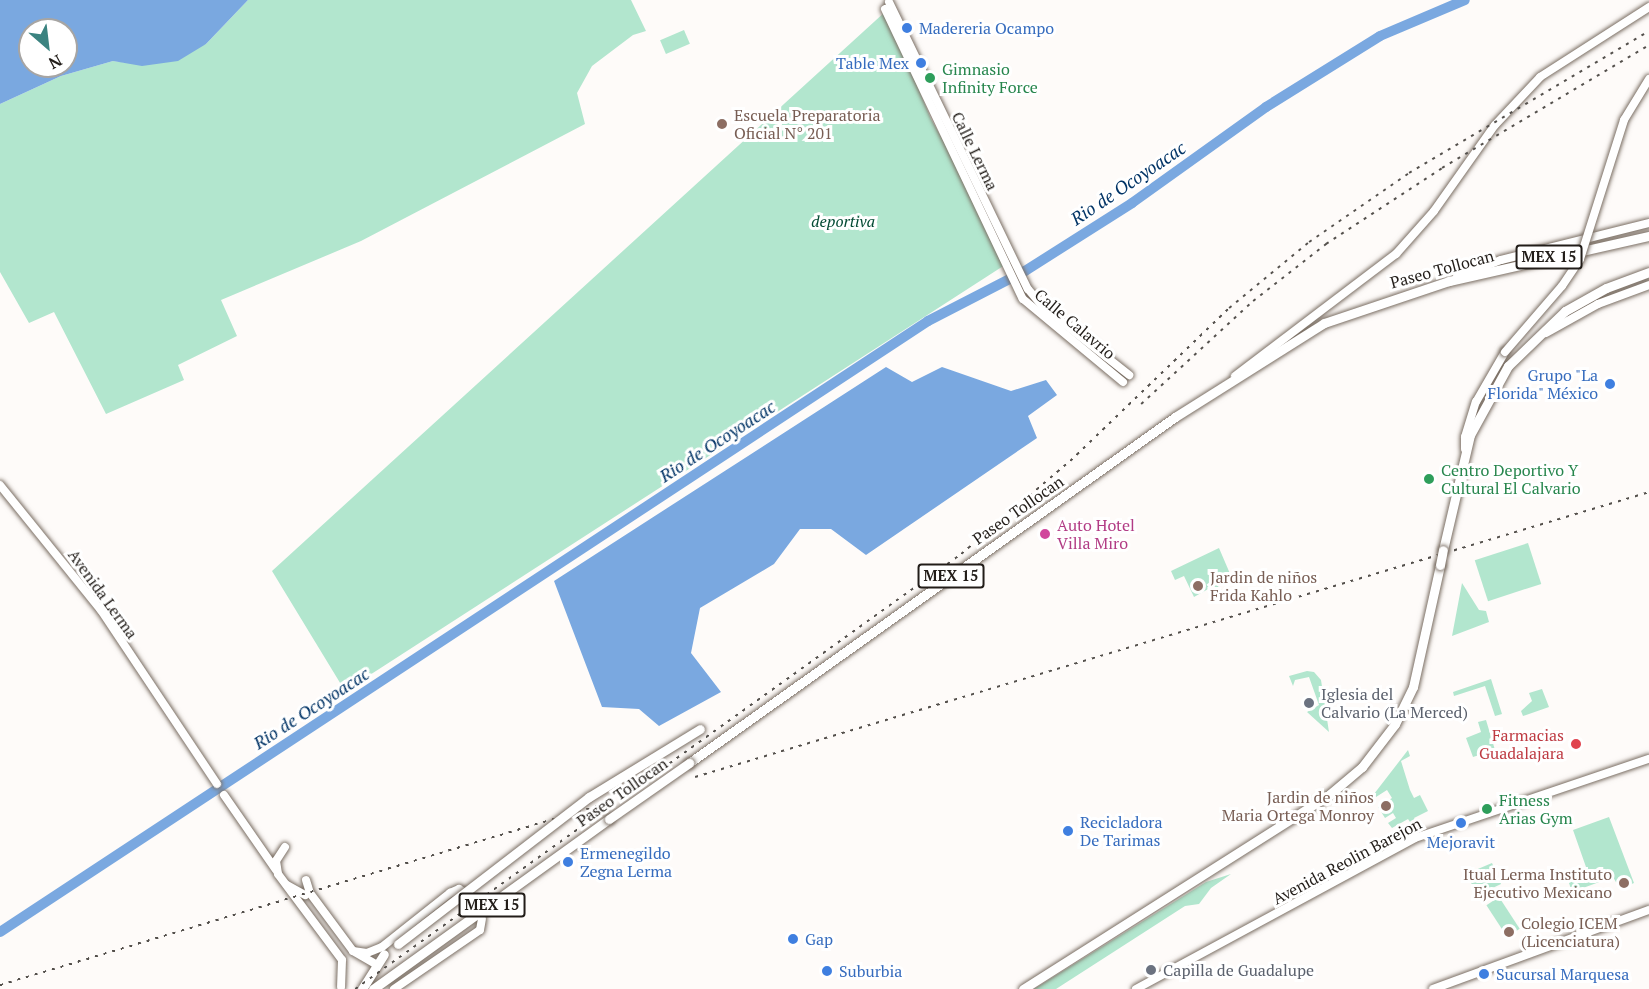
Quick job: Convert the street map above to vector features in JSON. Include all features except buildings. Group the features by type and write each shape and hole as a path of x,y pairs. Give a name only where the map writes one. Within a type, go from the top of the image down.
{"highway":[{"name":"Paseo Tollocan","path":"374,989 609,819 1215,392 1324,323 1449,281 1649,236"},
{"path":"1023,989 1330,794 1362,767 1395,724 1413,687 1466,450 1491,392 1518,354 1578,303 1649,272"},
{"path":"374,963 589,797 700,729"},
{"path":"362,989 384,954"}],"main road":[{"name":"Calle Lerma","path":"887,6 1018,280"},
{"path":"1215,392 1264,351 1396,254 1434,211 1495,125 1540,77 1649,7"},
{"path":"1466,450 1464,437 1476,402 1504,351 1562,286 1580,259 1624,120 1649,78"},
{"path":"1449,281 1471,270 1547,248 1649,223"},
{"name":"Calle Calavrio","path":"1018,280 1043,307 1126,379"},
{"path":"1518,354 1570,318 1649,285"},
{"name":"Avenida Lerma","path":"0,485 101,610 217,784"},
{"name":"Avenida Reolin Barejon","path":"1136,989 1415,838 1649,759"},
{"path":"224,795 285,884 342,960 341,987"},
{"path":"263,850 273,853 285,848 276,861 278,874"},
{"path":"306,880 310,893 353,951 374,963"},
{"path":"285,884 305,895"},
{"path":"353,951 367,953 382,947 450,893 459,889 467,894"},
{"path":"1433,989 1649,910"},
{"path":"394,989 480,930 482,919"}],"green space":[{"path":"248,0 631,0 646,31 633,35 592,66 577,93 585,124 361,241 221,300 237,336 178,365 184,380 106,414 54,312 29,323 0,272 0,104 57,78 78,78 78,71 113,61 146,65 206,44"},
{"name":"deportiva","path":"886,11 931,119 1011,261 345,691 272,571"},
{"path":"684,30 690,44 666,54 660,40"},
{"path":"1528,543 1541,584 1488,601 1475,560"},
{"path":"1219,548 1231,576 1216,584 1225,594 1216,599 1210,588 1194,597 1184,576 1175,580 1171,571"},
{"path":"1462,583 1479,610 1486,611 1489,622 1452,636"},
{"path":"1307,671 1314,672 1321,680 1329,732 1307,712 1319,705 1309,677 1295,680 1293,686 1289,676"},
{"path":"1491,679 1502,714 1495,716 1485,686 1454,696 1453,692"},
{"path":"1542,689 1549,707 1523,716 1521,711 1532,701 1529,693"},
{"path":"1486,720 1495,750 1473,757 1466,738 1481,732 1478,722"},
{"path":"1408,750 1410,756 1401,761 1410,790 1414,798 1420,795 1428,811 1414,818 1418,826 1414,828 1408,819 1392,828 1388,823 1396,818 1393,813 1385,818 1378,807 1392,798 1387,790 1376,797 1374,794"},
{"path":"1609,817 1634,883 1620,889 1613,877 1572,892 1566,874 1586,867 1573,830"},
{"path":"1492,863 1501,884 1478,895 1466,874"},
{"path":"1231,874 1211,888 1199,904 1185,906 1056,989 1034,989 1206,882"},
{"path":"1499,897 1520,929 1507,937 1486,905"}],"water":[{"path":"0,0 248,0 206,44 178,61 142,66 113,61 78,71 78,18 18,18 18,78 57,78 0,104"},
{"path":"886,367 912,382 942,367 1011,391 1046,380 1057,395 1028,416 1037,438 866,555 831,529 800,529 774,564 700,608 691,653 721,692 659,726 639,709 602,707 554,581"}],"waterway":[{"name":"Rio de Ocoyoacac","path":"0,932 928,321 1025,271 1132,203 1266,107 1380,36 1465,0"}],"tunnel":[{"path":"467,894 482,918"}],"railway":[{"path":"355,989 961,554 1070,461 1229,308 1309,242 1409,173 1649,31"},
{"path":"1141,404 1253,301 1326,244 1442,168 1649,45"},
{"path":"695,777 1649,492"},
{"path":"0,985 597,806"}],"place":[{"name":"Madereria Ocampo","path":"907,28"},
{"name":"Table Mex","path":"921,63"},
{"name":"Gimnasio Infinity Force","path":"930,78"},
{"name":"Escuela Preparatoria Oficial N° 201","path":"722,124"},
{"name":"Grupo \"La Florida\" México","path":"1610,384"},
{"name":"Centro Deportivo Y Cultural El Calvario","path":"1429,479"},
{"name":"Auto Hotel Villa Miro","path":"1045,534"},
{"name":"Jardin de niños Frida Kahlo","path":"1198,586"},
{"name":"Iglesia del Calvario (La Merced)","path":"1309,703"},
{"name":"Farmacias Guadalajara","path":"1576,744"},
{"name":"Jardin de niños Maria Ortega Monroy","path":"1386,806"},
{"name":"Fitness Arias Gym","path":"1487,809"},
{"name":"Mejoravit","path":"1461,823"},
{"name":"Recicladora De Tarimas","path":"1068,831"},
{"name":"Ermenegildo Zegna Lerma","path":"568,862"},
{"name":"Itual Lerma Instituto Ejecutivo Mexicano","path":"1624,883"},
{"name":"Colegio ICEM (Licenciatura)","path":"1509,932"},
{"name":"Gap","path":"793,939"},
{"name":"Capilla de Guadalupe","path":"1151,970"},
{"name":"Suburbia","path":"827,971"},
{"name":"Sucursal Marquesa","path":"1484,974"}]}
